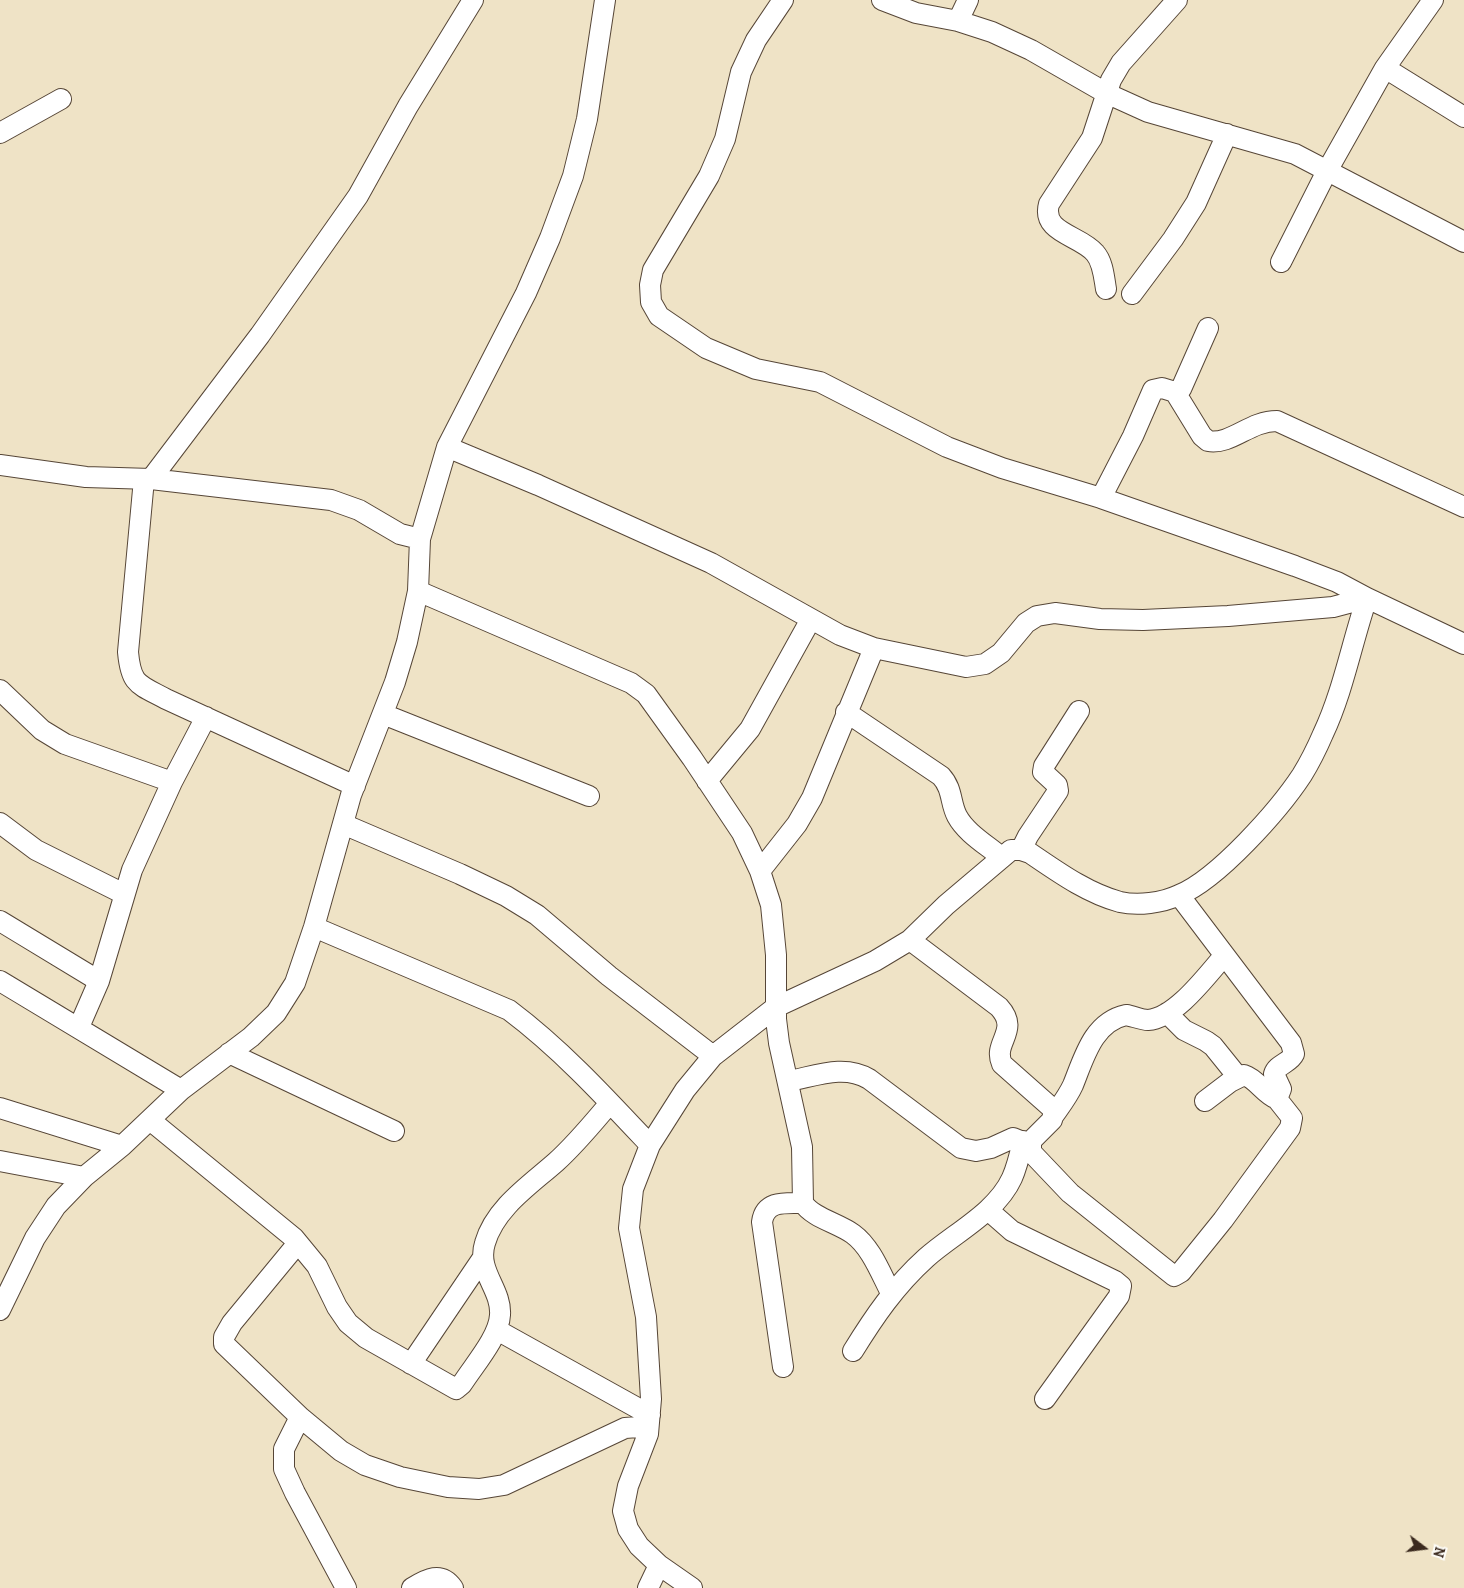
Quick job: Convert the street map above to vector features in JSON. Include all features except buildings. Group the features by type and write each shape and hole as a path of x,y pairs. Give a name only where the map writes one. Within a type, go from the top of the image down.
{"street":[{"path":"354,786 140,685 130,673 128,652 147,479 266,328 358,196 408,106 473,0"},
{"path":"0,1310 56,1206 84,1177 122,1146 181,1090 251,1038 276,1013 295,983 314,927 354,786 383,714 407,642 418,591 420,539 447,448 526,293 550,238 573,176 587,119 605,0"},
{"path":"783,0 756,40 741,72 725,139 708,176 653,270 650,285 651,302 659,316 706,348 749,366 820,382 947,447 1002,468 1101,498 1320,576 1464,644"},
{"path":"882,0 916,13 958,21 992,32 1031,50 1106,93 1148,112 1182,124 1227,134 1295,154 1464,242"},
{"path":"958,21 968,0"},
{"path":"1106,289 1101,264 1096,254 1086,244 1055,228 1049,222 1047,212 1049,204 1092,138 1101,115 1106,93 1121,64 1177,0"},
{"path":"1281,262 1327,171 1385,68 1432,0"},
{"path":"1385,68 1464,117"},
{"path":"0,133 61,99"},
{"path":"1132,294 1173,239 1196,203 1227,134"},
{"path":"1175,392 1184,383 1208,328"},
{"path":"1101,498 1133,436 1153,390 1162,388 1175,392 1202,436 1208,441 1224,440 1264,421 1277,421 1464,507"},
{"path":"447,448 538,485 711,563 840,635 874,648 966,667 984,664 1001,653 1026,623 1037,616 1055,613 1100,619 1143,620 1228,616 1333,607 1368,598"},
{"path":"0,465 86,477 147,479 331,500 358,510 400,534 420,539"},
{"path":"418,591 631,683 646,694 707,781 742,833 760,871 771,905 776,955 776,1007 779,1043 802,1146 803,1203 807,1209 835,1222 855,1235 870,1254 891,1293"},
{"path":"685,1582 659,1565 639,1546 628,1528 623,1511 628,1486 649,1425 651,1399 646,1317 629,1228 633,1189 650,1146 685,1090 713,1056 776,1007 875,961 910,940 1011,850 1021,850 1092,891 1121,902 1147,904 1179,895 1203,880 1234,854 1281,804 1303,774 1324,732 1368,598"},
{"path":"707,781 750,729 811,619"},
{"path":"760,871 797,824 812,798 874,648"},
{"path":"0,690 42,730 65,744 172,782"},
{"path":"1021,850 1035,824 1058,791 1057,785 1043,772 1044,766 1079,711"},
{"path":"846,712 941,776 948,784 957,816 967,829 1001,857"},
{"path":"383,714 589,796"},
{"path":"79,1027 99,981 132,870 172,782 206,717"},
{"path":"0,823 36,850 124,894"},
{"path":"343,824 460,874 506,896 537,915 608,976 713,1056"},
{"path":"1179,895 1294,1048 1292,1058 1275,1070 1275,1079 1281,1089 1277,1099"},
{"path":"0,921 99,981"},
{"path":"314,927 509,1010 534,1028 610,1103 650,1146"},
{"path":"910,940 999,1007 1007,1016 1009,1026 1000,1051 1002,1064 1051,1106 1054,1115"},
{"path":"853,1351 891,1293 925,1259 988,1210 1012,1179 1026,1143 1054,1115 1072,1086 1092,1039 1103,1026 1126,1014 1150,1020 1167,1013 1181,1002 1224,956"},
{"path":"0,981 181,1090"},
{"path":"1167,1013 1184,1030 1206,1040 1238,1077"},
{"path":"229,1053 394,1131"},
{"path":"788,1081 840,1071 852,1071 870,1079 961,1148 976,1151 984,1150 1008,1138 1026,1143 1031,1152 1070,1193 1174,1276 1181,1272 1223,1220 1290,1128 1292,1118 1277,1099 1264,1092 1248,1076 1238,1077 1205,1101"},
{"path":"411,1364 482,1259 485,1242 492,1226 508,1205 530,1183 557,1161 610,1103"},
{"path":"0,1108 122,1146"},
{"path":"150,1120 269,1215 298,1243 317,1266 336,1307 348,1323 366,1338 456,1388 462,1384 497,1330 500,1306 482,1259"},
{"path":"0,1161 84,1177"},
{"path":"782,1367 762,1222 763,1214 769,1207 778,1204 803,1203"},
{"path":"988,1210 1012,1231 1115,1281 1121,1286 1119,1296 1045,1399"},
{"path":"298,1243 232,1323 224,1337 224,1344 300,1417 341,1451 365,1465 400,1477 448,1487 479,1490 504,1485 625,1428 638,1428 649,1425"},
{"path":"497,1330 649,1425"},
{"path":"300,1417 284,1449 284,1469 346,1588"},
{"path":"648,1588 659,1565"},
{"path":"412,1588 428,1579 437,1577 445,1579 453,1588"}]}
